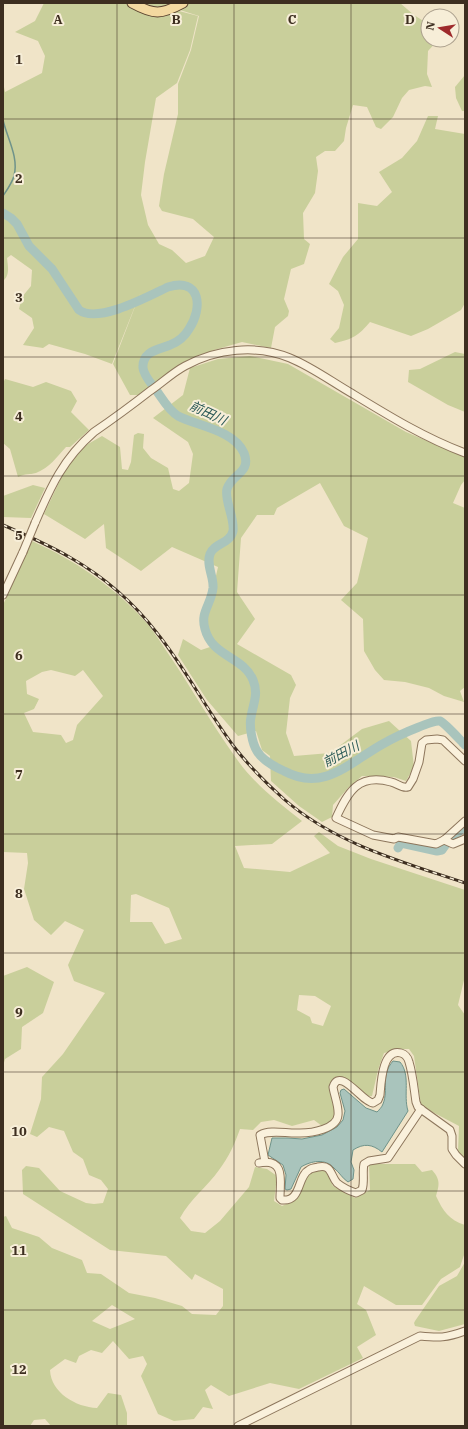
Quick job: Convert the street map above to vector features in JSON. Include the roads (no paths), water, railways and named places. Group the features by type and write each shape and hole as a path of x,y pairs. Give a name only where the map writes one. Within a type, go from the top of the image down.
{"main road":[{"path":"132,3 146,10 163,13 183,3"}],"street":[{"path":"3,596 55,479 73,452 94,432 184,367 216,354 240,350 254,350 273,353 299,362 426,437 465,453"},
{"path":"465,761 443,740 426,740 422,744 419,762 413,779 408,787 406,788 392,782 377,780 360,783 350,791 336,818 373,835 384,838 394,839 398,837 435,844 446,842 453,844 465,839"},
{"path":"446,842 465,821"},
{"path":"421,1109 388,1158 369,1161 364,1164 364,1184 362,1190 356,1193 350,1191 338,1182 328,1168 323,1166 308,1170 303,1176 300,1186 291,1199 282,1200 280,1198 280,1172 277,1167 272,1164 262,1163 260,1135 275,1132 301,1134 329,1128 334,1124 339,1113 333,1087 334,1083 343,1081 350,1085 368,1103 373,1103 378,1100 384,1064 393,1054 398,1053 403,1054 409,1062 418,1107 421,1109 450,1130 452,1136 452,1149 465,1164"},
{"path":"238,1426 420,1336 441,1338 465,1331"}],"water":[{"path":"393,1061 400,1062 405,1073 408,1111 382,1152 375,1147 368,1145 361,1146 353,1150 351,1162 354,1170 353,1179 348,1182 330,1165 322,1162 313,1162 301,1167 291,1189 285,1189 286,1175 283,1165 268,1155 272,1138 302,1139 322,1135 337,1127 343,1120 345,1111 340,1093 341,1090 344,1089 366,1108 377,1112 383,1104 385,1098 387,1072"}],"waterway":[{"path":"3,120 15,162 14,176 3,196"},
{"name":"前田川","path":"3,213 17,224 29,246 52,269 79,310 98,314 124,307 168,287 179,285 187,286 193,290 196,296 196,312 187,332 176,342 148,355 143,362 143,368 148,379 171,411 186,420 224,434 239,445 244,453 246,460 245,465 240,473 229,484 226,493 233,531 229,539 212,550 209,558 213,588 205,613 204,623 209,638 214,645 242,666 253,680 256,694 250,721 252,739 259,754 269,763 280,769 298,777 311,778 323,777 335,773 390,740 435,721 442,722 465,745"},
{"name":"前田川","path":"398,848 401,843 437,851 442,850 449,840 465,826"}],"railway":[{"path":"3,525 46,544 71,558 118,591 148,622 168,647 235,748 259,775 285,800 326,829 348,840 394,859 465,883"}]}
